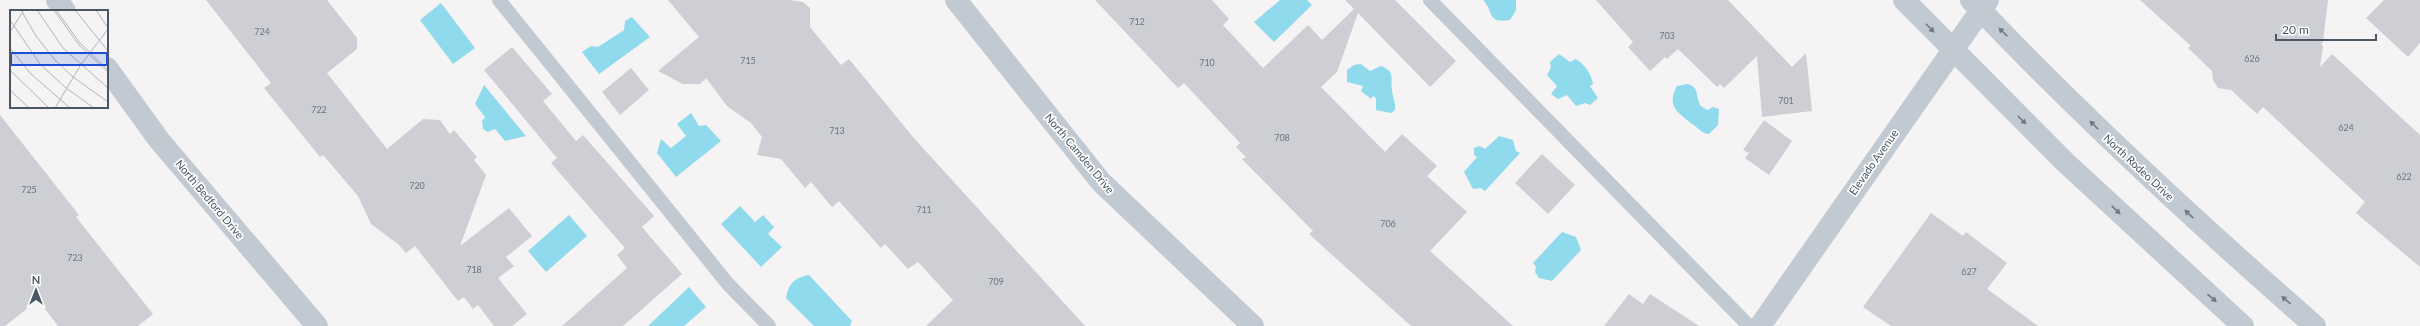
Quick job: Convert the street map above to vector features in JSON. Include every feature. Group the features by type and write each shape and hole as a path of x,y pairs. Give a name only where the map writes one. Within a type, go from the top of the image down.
{"street":[{"path":"57,0 65,10"},
{"name":"North Camden Drive","path":"956,0 1101,182 1253,326"},
{"path":"1904,0 1951,50 2066,163 2243,326"},
{"name":"Elevado Avenue","path":"1760,326 1951,50 1980,3"},
{"name":"North Rodeo Drive","path":"1980,3 2099,130 2212,235 2315,326"},
{"name":"North Bedford Drive","path":"108,69 160,140 317,326"}],"lane":[{"path":"499,0 728,284 769,326"},
{"path":"1430,0 1749,326"}],"water":[{"path":"1280,0 1307,0 1312,5 1274,42 1254,22"},
{"path":"1483,0 1516,0 1516,10 1510,20 1497,20 1492,16"},
{"path":"441,3 475,48 453,64 420,20"},
{"path":"632,17 650,37 599,74 582,52 591,46 598,47 624,30 625,21"},
{"path":"1559,54 1570,62 1576,59 1589,73 1593,84 1590,86 1598,98 1590,105 1585,103 1576,106 1567,95 1558,99 1551,94 1557,86 1547,75 1551,67 1550,62"},
{"path":"1361,64 1370,71 1381,66 1389,70 1391,73 1395,110 1391,113 1376,110 1376,98 1373,96 1371,99 1361,91 1363,86 1347,82 1347,70 1354,65"},
{"path":"1687,84 1694,87 1696,90 1701,106 1707,110 1713,107 1719,109 1718,125 1709,134 1702,132 1684,118 1673,105 1674,93 1677,86"},
{"path":"484,85 526,136 505,141 495,129 488,132 483,129 482,121 485,117 475,104"},
{"path":"691,113 699,126 706,125 721,141 676,177 657,153 661,139 671,148 686,136 677,124"},
{"path":"1499,136 1513,140 1516,151 1520,153 1485,191 1481,188 1473,189 1464,172 1477,157 1474,155 1474,148 1480,146 1485,149"},
{"path":"740,206 755,222 763,215 774,227 768,234 782,247 761,267 721,224"},
{"path":"569,215 587,236 546,272 528,251"},
{"path":"1562,232 1576,237 1581,250 1552,281 1539,278 1535,272 1536,267 1533,263"},
{"path":"809,275 852,321 850,326 814,326 786,298 789,288 793,282"},
{"path":"689,287 706,307 684,326 648,326"}],"building":[{"path":"206,0 327,0 357,38 357,49 327,73 387,149 423,119 440,120 450,134 454,130 477,157 474,160 486,175 460,246 509,208 532,236 506,257 514,266 498,278 527,314 512,326 494,326 478,305 473,309 464,297 458,301 415,246 406,253 398,244 371,224 358,196 323,155 320,157 264,88 271,83"},
{"path":"668,0 790,0 803,2 810,8 810,27 841,65 849,59 913,137 1085,326 926,326 953,300 918,262 908,269 885,244 881,248 839,201 832,207 811,182 805,188 781,159 757,155 762,137 751,123 727,106 706,78 700,84 683,84 658,71 699,37"},
{"path":"1095,0 1212,0 1229,19 1223,25 1263,68 1308,25 1322,40 1354,9 1345,0 1395,0 1456,61 1430,87 1358,13 1337,72 1321,87 1385,152 1402,134 1437,166 1427,176 1467,212 1430,251 1513,326 1411,326 1309,234 1313,231 1242,159 1246,157 1236,147 1240,143 1184,83 1178,88"},
{"path":"1596,0 1728,0 1792,67 1806,53 1812,111 1762,117 1757,56 1724,88 1720,84 1717,87 1678,49 1667,59 1665,57 1650,71 1628,47 1633,42"},
{"path":"2140,0 2328,0 2323,42 2321,44 2323,46 2320,67 2332,54 2420,135 2420,267 2356,213 2365,202 2263,107 2257,114 2231,90 2218,88 2213,80 2212,71 2188,48 2191,46"},
{"path":"2384,0 2420,0 2420,43 2408,57 2366,18"},
{"path":"512,47 552,94 543,101 576,141 583,135 654,216 642,227 682,274 623,326 562,326 627,268 617,255 625,248 551,163 557,158 484,70"},
{"path":"631,68 649,90 620,115 602,92"},
{"path":"0,115 79,215 76,217 153,314 138,326 58,326 38,300 5,326 0,326"},
{"path":"1764,120 1792,141 1769,175 1745,158 1749,153 1743,150"},
{"path":"1542,154 1575,185 1548,214 1515,183"},
{"path":"1931,213 1963,236 1966,232 2007,263 1987,289 2038,326 1891,326 1863,307"},
{"path":"1629,294 1643,304 1650,294 1699,326 1604,326"}]}
